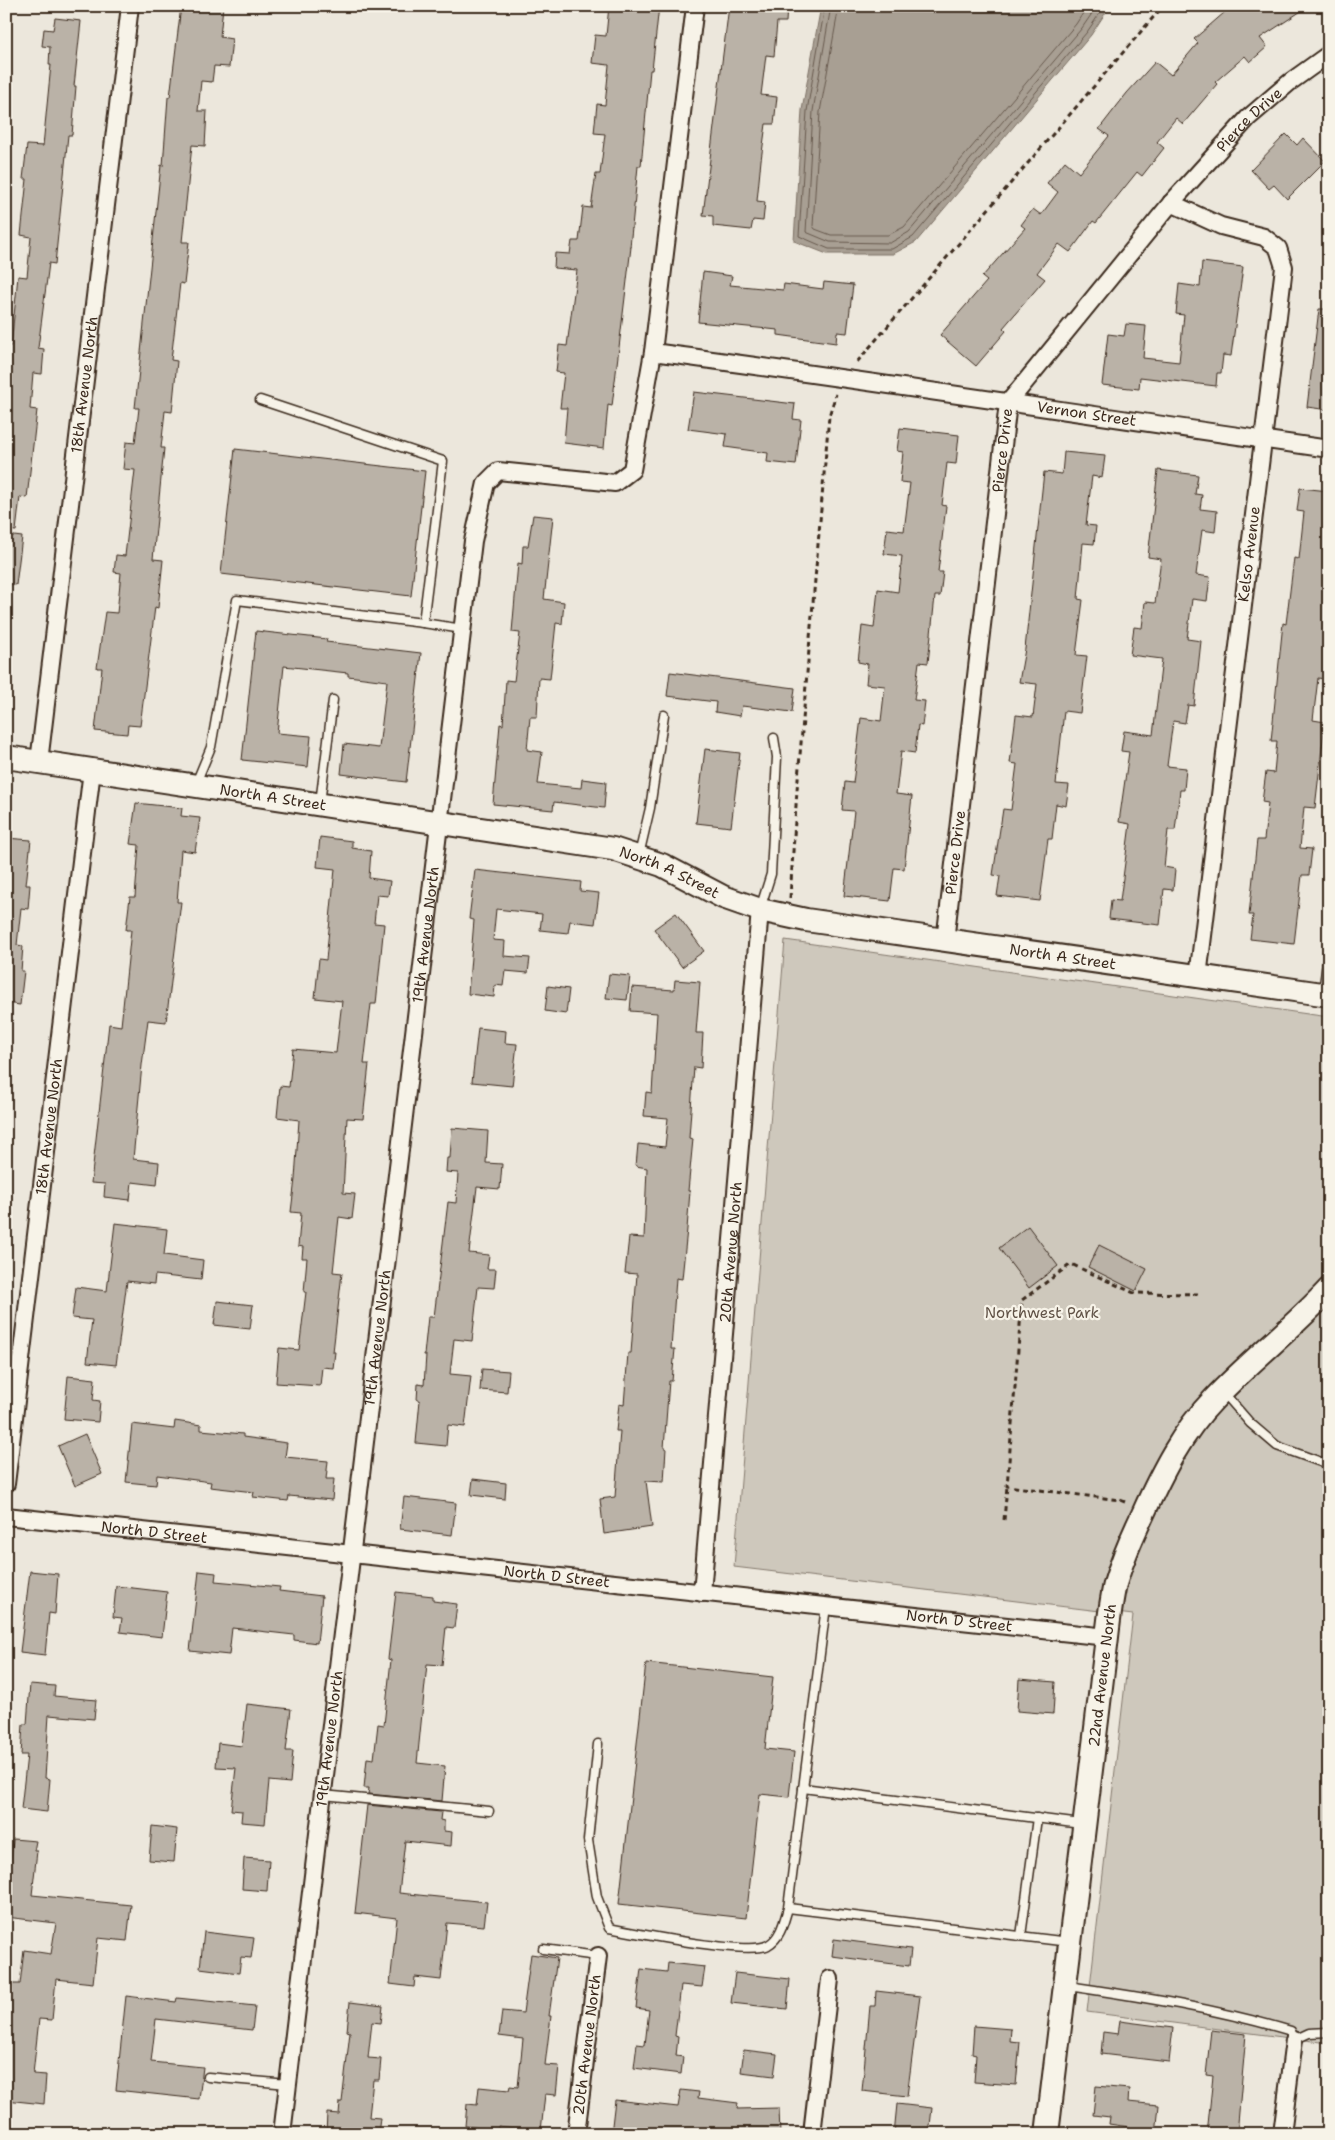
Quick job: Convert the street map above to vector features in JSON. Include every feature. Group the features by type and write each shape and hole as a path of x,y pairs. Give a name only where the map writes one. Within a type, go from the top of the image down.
{"street":[{"name":"18th Avenue North","path":"39,762 130,6"},
{"path":"653,352 695,6"},
{"name":"Pierce Drive","path":"945,941 1008,403 1172,204 1248,118 1290,82 1329,54"},
{"name":"Kelso Avenue","path":"1172,204 1221,226 1264,237 1278,248 1284,267 1198,977"},
{"name":"Vernon Street","path":"653,352 845,377 1008,403 1329,449"},
{"name":"19th Avenue North","path":"282,2134 473,541 486,483 498,471 615,483 632,470 653,352"},
{"name":"North A Street","path":"6,757 613,849 662,865 723,897 760,910 789,916 945,941 1326,995"},
{"name":"18th Avenue North","path":"6,1484 92,770"},
{"name":"20th Avenue North","path":"702,1592 760,910"},
{"name":"22nd Avenue North","path":"1047,2134 1107,1637 1115,1585 1126,1550 1167,1462 1190,1426 1250,1363 1280,1338 1329,1289"},
{"name":"North D Street","path":"6,1516 1107,1637"},
{"name":"20th Avenue North","path":"576,2134 598,1956"},
{"path":"812,2134 830,1979"},
{"path":"1282,2134 1294,2040"}],"lane":[{"path":"260,400 443,461 423,623"},
{"path":"195,786 211,747 237,600 463,629"},
{"path":"320,805 334,700"},
{"path":"639,857 650,808 664,715"},
{"path":"760,910 771,874 777,757 774,738"},
{"path":"1326,995 1329,947"},
{"path":"1222,1391 1250,1423 1277,1446 1329,1465"},
{"path":"598,1744 588,1840 597,1897 609,1928 706,1944 751,1948 768,1945 780,1934 788,1908 826,1606"},
{"path":"803,1788 1084,1825"},
{"path":"323,1795 489,1811"},
{"path":"1022,1936 1037,1818"},
{"path":"788,1908 1070,1942"},
{"path":"544,1949 598,1956"},
{"path":"1065,1986 1129,1995 1223,2013 1291,2031 1294,2040 1309,2033 1329,2032"},
{"path":"208,2077 288,2084"}],"path":[{"path":"789,916 797,790 829,416 834,397 845,377 1163,6"},
{"path":"1004,1520 1022,1300 1071,1264 1134,1293 1198,1294"},
{"path":"1006,1486 1124,1502"}],"green space":[{"name":"Northwest Park","path":"785,940 1329,1017 1329,2043 1087,2012 1133,1615 734,1567"}],"water":[{"path":"821,6 1103,6 1106,12 1091,35 916,242 893,254 827,254 794,241 802,110"}],"building":[{"path":"181,6 223,6 220,37 232,39 229,67 214,66 212,82 201,81 198,111 207,111 205,146 192,145 182,242 189,242 184,284 180,283 171,360 177,361 172,412 165,411 161,448 164,448 153,559 163,560 158,608 155,607 140,726 128,725 127,734 95,731 102,668 97,668 105,612 117,613 121,573 114,572 116,555 125,556 135,470 123,469 126,442 135,443 139,408 135,408 161,165 163,166 168,97 170,97"},
{"path":"609,6 659,6 652,70 650,70 641,166 638,166 631,247 612,406 608,405 604,448 564,443 567,408 560,408 564,373 556,372 559,345 567,346 577,270 554,268 555,253 570,254 572,241 579,241 583,207 591,208 596,174 600,174 605,134 594,133 597,104 605,105 609,65 592,63 595,35 606,36"},
{"path":"729,6 787,6 786,22 777,22 774,56 766,55 761,95 777,97 774,124 766,124 761,160 757,201 765,202 763,221 753,220 751,230 713,226 713,216 703,215"},
{"path":"1232,6 1309,6 1260,38 1267,47 1250,62 1245,56 1215,82 1217,84 1183,124 1176,118 1157,142 1164,148 1142,176 1137,172 1096,223 1093,221 1070,252 1059,244 1037,273 1045,279 1003,328 1006,331 976,366 940,335 987,281 982,277 1025,228 1021,225 1033,209 1041,215 1058,192 1047,183 1065,161 1079,173 1109,136 1099,129 1127,93 1155,62 1171,75 1198,43 1194,39"},
{"path":"55,18 81,21 74,86 76,86 72,135 68,135 55,264 49,263 38,348 44,349 42,374 33,373 30,409 37,410 27,498 20,497 16,531 6,530 6,414 10,384 6,383 6,346 11,346 18,276 27,277 31,237 21,235 27,179 23,179 27,145 43,146 51,65 49,65 50,47 42,46 44,29 53,30"},
{"path":"1286,134 1297,145 1303,138 1325,161 1287,199 1274,185 1269,189 1251,170"},
{"path":"1202,262 1243,267 1231,356 1223,355 1221,373 1217,373 1216,386 1140,377 1139,389 1102,385 1108,334 1124,336 1126,324 1146,326 1143,358 1179,362 1184,315 1176,314 1179,284 1200,287"},
{"path":"703,272 732,276 730,285 783,290 784,284 823,289 824,282 853,285 847,333 837,332 836,343 778,335 778,330 698,322"},
{"path":"1319,309 1329,309 1329,410 1307,407"},
{"path":"694,392 795,404 793,419 801,420 796,465 767,462 768,453 725,447 727,434 688,429"},
{"path":"900,428 959,435 956,464 947,463 942,505 946,506 938,572 943,572 940,596 935,596 928,663 919,662 914,700 925,701 922,726 918,725 915,753 901,751 896,794 912,796 904,869 894,868 890,901 844,896 854,811 842,810 845,782 853,783 861,718 881,721 885,686 866,684 868,664 858,662 862,626 874,628 878,589 898,592 902,556 884,554 887,529 904,531 910,483 900,482 903,452 897,451"},
{"path":"235,449 425,471 411,596 221,574"},
{"path":"1064,452 1105,456 1102,478 1092,476 1086,525 1096,526 1094,544 1083,543 1078,599 1083,600 1076,655 1087,656 1080,713 1064,711 1056,784 1069,785 1066,806 1056,804 1052,839 1048,839 1040,901 997,896 1000,876 993,875 1003,809 1011,810 1017,764 1010,763 1016,715 1033,717 1037,684 1019,682 1025,649 1044,472 1062,474"},
{"path":"1158,470 1198,475 1195,494 1202,495 1200,509 1217,511 1215,532 1202,530 1196,575 1210,577 1207,601 1192,599 1187,639 1201,641 1194,706 1188,705 1185,723 1173,721 1167,766 1186,768 1184,790 1180,790 1175,830 1168,830 1164,867 1175,869 1173,890 1164,889 1160,925 1109,919 1111,900 1120,901 1130,824 1119,822 1129,752 1121,751 1124,731 1153,735 1162,659 1130,655 1134,627 1142,628 1145,602 1155,603 1161,559 1148,557"},
{"path":"1300,488 1329,491 1329,649 1325,679 1318,678 1313,720 1325,722 1315,808 1304,807 1300,848 1312,849 1309,875 1302,875 1294,944 1250,939 1253,915 1249,915 1257,840 1264,840 1268,803 1262,802 1266,772 1274,773 1277,741 1271,741 1283,623 1286,624 1294,558 1299,559 1304,512 1297,511"},
{"path":"533,515 553,517 544,599 564,602 562,624 556,623 550,679 539,678 537,717 530,717 527,750 542,752 538,784 581,788 582,779 606,782 604,808 554,802 553,810 493,804 500,724 503,725 506,680 514,681 520,633 512,632 518,563 522,564 523,546 528,546"},
{"path":"6,535 22,537 16,585 6,584"},
{"path":"256,631 327,639 326,642 421,653 406,782 341,774 344,744 379,748 387,681 348,676 348,673 284,666 277,733 311,736 308,767 242,760"},
{"path":"670,672 795,688 792,712 742,706 740,716 715,712 716,702 667,696"},
{"path":"705,749 740,753 731,827 696,823"},
{"path":"136,803 182,808 181,816 200,818 195,852 181,850 177,902 181,902 166,1022 148,1020 142,1065 133,1159 159,1162 157,1185 132,1182 130,1200 104,1197 105,1184 91,1183 109,1024 121,1026 131,930 126,930 130,897 135,897 139,845 130,844"},
{"path":"320,837 352,841 352,848 371,851 369,878 390,881 388,896 377,895 374,923 384,924 376,1004 371,1004 364,1064 369,1064 363,1119 347,1118 343,1193 355,1194 352,1219 339,1217 333,1272 342,1273 333,1352 335,1352 333,1368 322,1367 320,1386 276,1383 279,1348 299,1350 306,1292 304,1292 307,1258 302,1258 303,1247 298,1246 301,1213 291,1212 299,1120 277,1117 280,1086 289,1087 293,1049 336,1053 342,1001 315,998 319,959 326,960 335,869 317,867"},
{"path":"6,838 31,840 26,885 30,885 28,909 21,908 17,945 23,946 21,971 24,971 20,1005 6,1003"},
{"path":"475,870 581,882 580,891 599,893 595,924 570,921 568,933 540,930 542,914 496,909 493,940 505,941 504,956 530,958 528,973 505,971 503,986 495,985 494,997 468,994 474,920 469,919"},
{"path":"676,913 704,951 682,967 654,929"},
{"path":"609,974 630,976 627,1000 606,998"},
{"path":"675,980 700,982 696,1033 703,1033 701,1068 694,1067 689,1138 693,1139 688,1191 690,1191 682,1279 676,1278 671,1349 675,1349 672,1381 669,1381 664,1448 666,1448 664,1482 646,1481 652,1527 604,1534 600,1499 615,1497 620,1431 616,1431 619,1404 624,1405 628,1353 631,1353 637,1274 625,1273 629,1237 644,1238 647,1168 636,1166 638,1144 665,1147 668,1118 644,1116 646,1092 652,1093 657,1013 630,1011 632,987 674,990"},
{"path":"548,986 569,989 566,1014 545,1011"},
{"path":"478,1028 506,1031 505,1043 517,1044 512,1086 472,1082"},
{"path":"452,1128 488,1131 486,1163 502,1164 500,1189 477,1187 469,1253 489,1255 487,1269 496,1269 494,1288 478,1287 472,1341 454,1339 450,1374 471,1376 465,1427 448,1425 446,1446 416,1443 420,1400 417,1400 418,1384 424,1385 426,1355 424,1355 428,1317 434,1317 448,1202 456,1203 458,1173 446,1172 447,1158 450,1158"},
{"path":"115,1223 167,1229 164,1255 203,1260 201,1280 155,1275 154,1284 127,1281 116,1365 87,1362 92,1320 72,1318 76,1287 107,1291"},
{"path":"1028,1226 1058,1266 1029,1288 999,1248"},
{"path":"1099,1245 1147,1269 1136,1291 1088,1267"},
{"path":"217,1301 253,1305 250,1329 214,1325"},
{"path":"482,1369 509,1371 507,1392 480,1390"},
{"path":"68,1376 95,1379 93,1400 100,1401 98,1422 64,1419"},
{"path":"175,1421 201,1425 201,1430 243,1434 243,1437 287,1443 285,1457 328,1461 326,1479 334,1479 332,1500 289,1496 288,1501 253,1497 254,1492 210,1487 211,1482 157,1475 156,1485 126,1482 132,1424 174,1429"},
{"path":"85,1434 102,1474 75,1486 58,1446"},
{"path":"473,1479 506,1483 505,1499 471,1495"},
{"path":"404,1497 456,1503 452,1535 400,1529"},
{"path":"30,1571 58,1574 55,1614 49,1613 45,1655 20,1652"},
{"path":"199,1571 216,1573 215,1581 280,1587 279,1591 322,1596 317,1643 294,1640 294,1635 232,1628 229,1655 190,1651"},
{"path":"116,1586 167,1592 162,1637 120,1632 122,1618 113,1617"},
{"path":"396,1592 433,1596 433,1601 457,1604 454,1628 446,1627 442,1665 427,1664 417,1763 445,1766 442,1801 368,1794 369,1788 364,1788 367,1758 374,1759 378,1724 384,1725 391,1660 388,1659"},
{"path":"646,1663 773,1677 765,1749 794,1752 789,1797 760,1794 746,1918 619,1904"},
{"path":"1019,1679 1055,1682 1053,1714 1017,1711"},
{"path":"30,1684 55,1686 54,1696 96,1700 94,1719 49,1715 45,1778 50,1779 47,1812 21,1809 27,1755 21,1755 23,1724 27,1724"},
{"path":"247,1704 291,1709 286,1751 293,1751 290,1783 269,1781 265,1824 241,1822 242,1811 231,1810 236,1768 216,1767 218,1743 242,1746"},
{"path":"367,1805 441,1812 440,1820 444,1821 444,1831 452,1832 451,1846 405,1841 399,1893 487,1902 484,1926 447,1923 441,1980 415,1977 414,1987 390,1984 397,1918 355,1913"},
{"path":"152,1826 177,1829 174,1862 149,1860"},
{"path":"13,1839 36,1841 34,1851 37,1851 32,1895 131,1905 127,1941 98,1938 93,1983 56,1979 52,2020 39,2019 33,2074 46,2075 44,2104 6,2100 6,2023 8,2023 12,1984 20,1984 24,1950 51,1954 56,1923 6,1917"},
{"path":"244,1858 269,1860 267,1891 242,1889"},
{"path":"204,1932 254,1938 251,1958 241,1957 239,1973 200,1968"},
{"path":"834,1939 911,1949 909,1966 832,1956"},
{"path":"531,1954 557,1958 545,2065 559,2066 556,2095 545,2094 541,2131 498,2126 498,2130 465,2126 467,2104 477,2105 479,2087 509,2090 510,2086 518,2087 523,2039 499,2036 502,2011 523,2013"},
{"path":"668,1963 705,1967 702,1987 681,1985 675,2036 678,2037 676,2056 683,2057 681,2074 634,2068 637,2044 645,2045 649,2010 636,2008 641,1969 667,1972"},
{"path":"735,1973 790,1979 787,2009 731,2003"},
{"path":"876,1991 920,1996 907,2096 862,2091 870,2006 875,2006"},
{"path":"126,1996 176,2002 177,1998 255,2006 252,2030 156,2019 151,2062 203,2067 199,2099 116,2090"},
{"path":"350,2002 383,2006 381,2023 372,2022 368,2058 381,2059 379,2080 373,2080 369,2117 380,2118 378,2134 326,2134 327,2113 339,2114 340,2102 342,2102 350,2032 347,2031"},
{"path":"1120,2021 1173,2028 1169,2062 1101,2054 1103,2032 1118,2034"},
{"path":"974,2026 1011,2029 1010,2041 1020,2042 1016,2085 974,2082 976,2055 972,2054"},
{"path":"1211,2030 1246,2034 1237,2134 1207,2134 1213,2076 1206,2075"},
{"path":"744,2050 777,2054 774,2076 741,2072"},
{"path":"1096,2086 1129,2089 1128,2102 1159,2105 1156,2134 1129,2131 1129,2127 1109,2124 1110,2117 1093,2115"},
{"path":"681,2090 699,2092 698,2098 738,2103 737,2109 779,2108 780,2134 611,2134 615,2100 678,2107"},
{"path":"897,2104 932,2108 929,2134 894,2134"}]}
